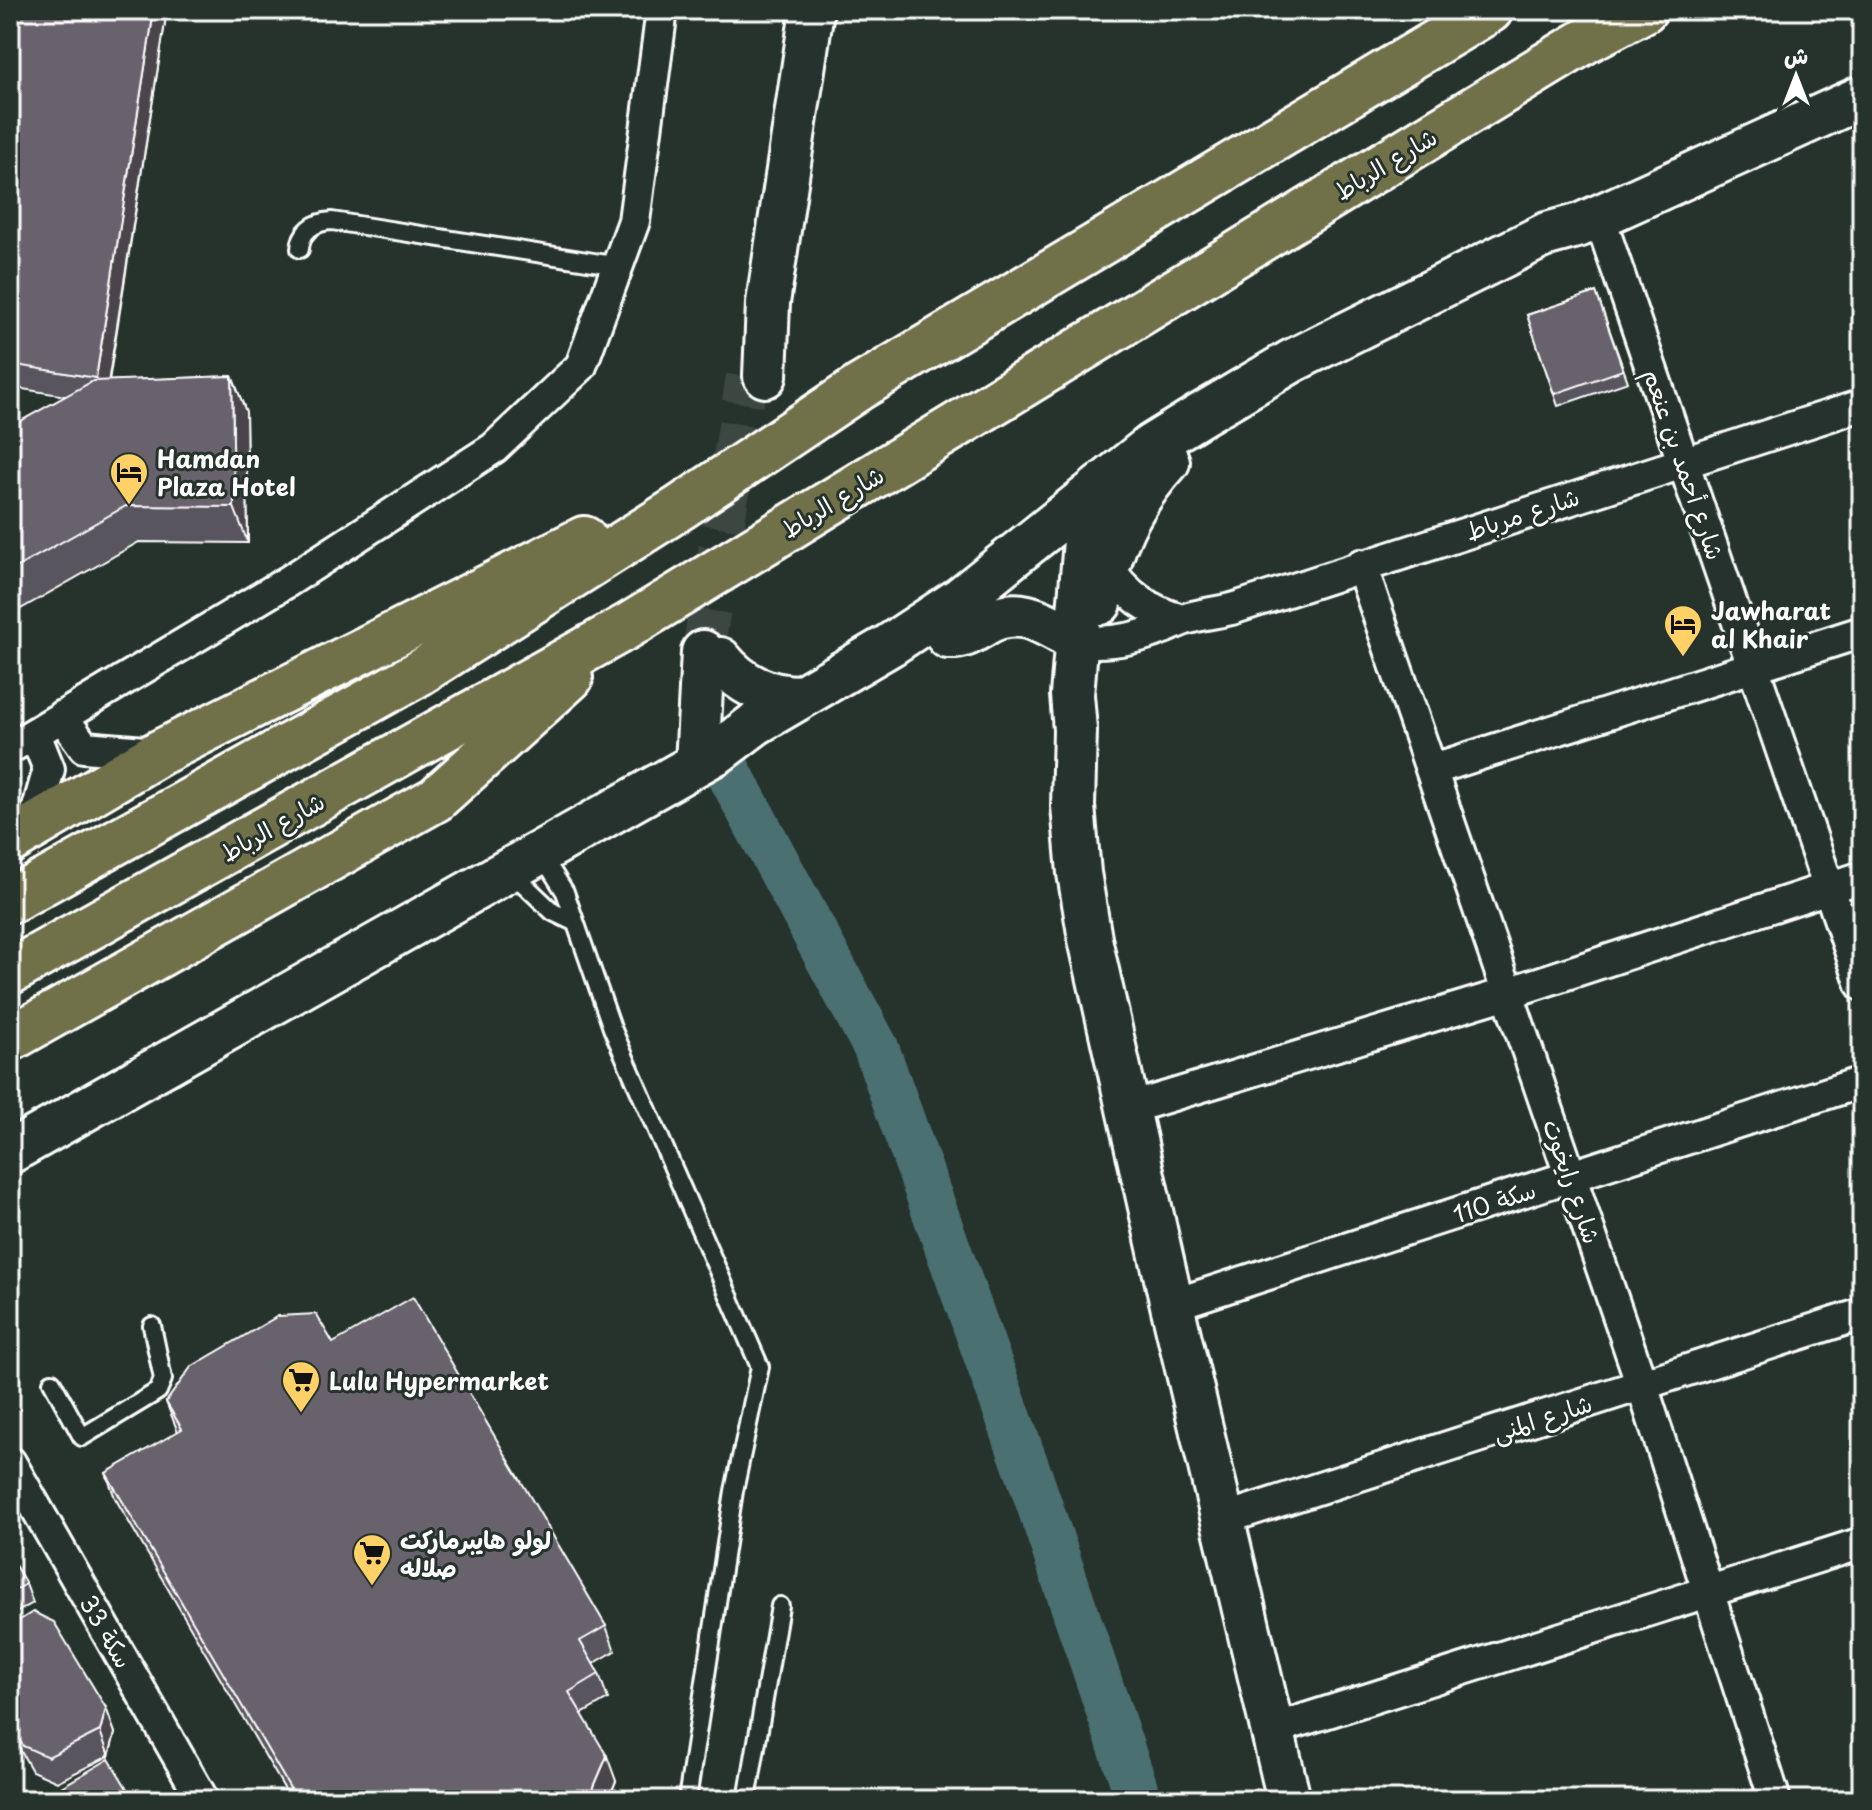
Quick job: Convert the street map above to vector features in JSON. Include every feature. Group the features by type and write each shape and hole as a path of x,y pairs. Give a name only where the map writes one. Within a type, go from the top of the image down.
{"highway":[{"name":"شارع الرباط","path":"10,972 628,626 1587,40 1644,10"},
{"path":"10,901 416,675 681,507 860,387 1482,13"},
{"path":"21,835 159,753 588,537 681,507"},
{"path":"10,1039 436,799 628,626"}],"street":[{"path":"21,835 49,769 22,741 299,574 494,448 581,366 634,221 662,10"},
{"path":"756,376 812,10"},
{"path":"708,758 770,739 948,637 997,603 1070,527 1101,486 1152,445 1292,361 1547,234 1589,221 1862,97"},
{"path":"10,1152 708,758 738,735 929,621 1270,394 1565,239 1589,221"},
{"name":"شارع أحمد بن عنعم","path":"1589,221 1684,462 1862,985"},
{"name":"شارع مرباط","path":"1085,642 1151,635 1182,620 1217,613 1862,405"},
{"path":"1168,462 1131,511 1107,566 1071,704 1075,730 1073,806 1079,873 1127,1109 1289,1800"},
{"path":"1070,527 1100,546 1107,566 1118,582 1146,607 1182,620"},
{"path":"1070,527 1085,642"},
{"name":"شارع رايخوت","path":"1361,565 1434,769 1642,1385 1775,1800"},
{"path":"948,637 965,636 997,618 1026,615 1085,642"},
{"path":"1434,769 1862,632"},
{"path":"708,758 716,706 715,654 730,672 755,689 785,697 801,697"},
{"path":"62,716 84,747 159,753"},
{"path":"1127,1109 1508,993 1862,877"},
{"name":"سكة 110","path":"1172,1305 1862,1082"},
{"name":"شارع المنى","path":"1223,1519 1862,1314"},
{"name":"سكة 33","path":"10,1462 203,1800"},
{"path":"1274,1729 1862,1543"}],"lane":[{"path":"300,249 301,239 308,230 332,221 619,266"},
{"path":"526,862 553,912 574,922"},
{"path":"526,862 565,892 612,1028 760,1367 734,1491 687,1800"},
{"path":"52,1382 82,1437 158,1391 163,1379 152,1326"},
{"path":"747,1800 780,1606"}],"building":[{"path":"10,10 154,10 96,378 10,364"},
{"path":"1596,292 1623,370 1554,394 1527,315"},
{"name":"Hamdan Plaza Hotel","path":"232,376 234,507 126,506 10,571 10,427 93,381"},
{"name":"لولو هايبرماركت صلاله","path":"413,1297 606,1626 580,1641 599,1674 569,1692 607,1756 590,1796 583,1800 297,1800 106,1473 182,1429 166,1402 191,1367 278,1316 316,1314 333,1343"},
{"path":"10,1557 26,1584 10,1593"},
{"path":"33,1612 54,1622 106,1708 100,1731 48,1757 23,1746 10,1724 10,1626"},
{"path":"109,1759 134,1800 39,1800"}],"waterway":[{"path":"718,752 876,1048 1031,1480 1139,1800"}],"tunnel":[{"path":"703,652 747,377"}],"place":[{"name":"Hamdan Plaza Hotel","path":"129,506"},
{"name":"Jawharat al Khair","path":"1683,658"},
{"name":"Lulu Hypermarket","path":"301,1414"},
{"name":"لولو هايبرماركت صلاله","path":"372,1587"}]}
